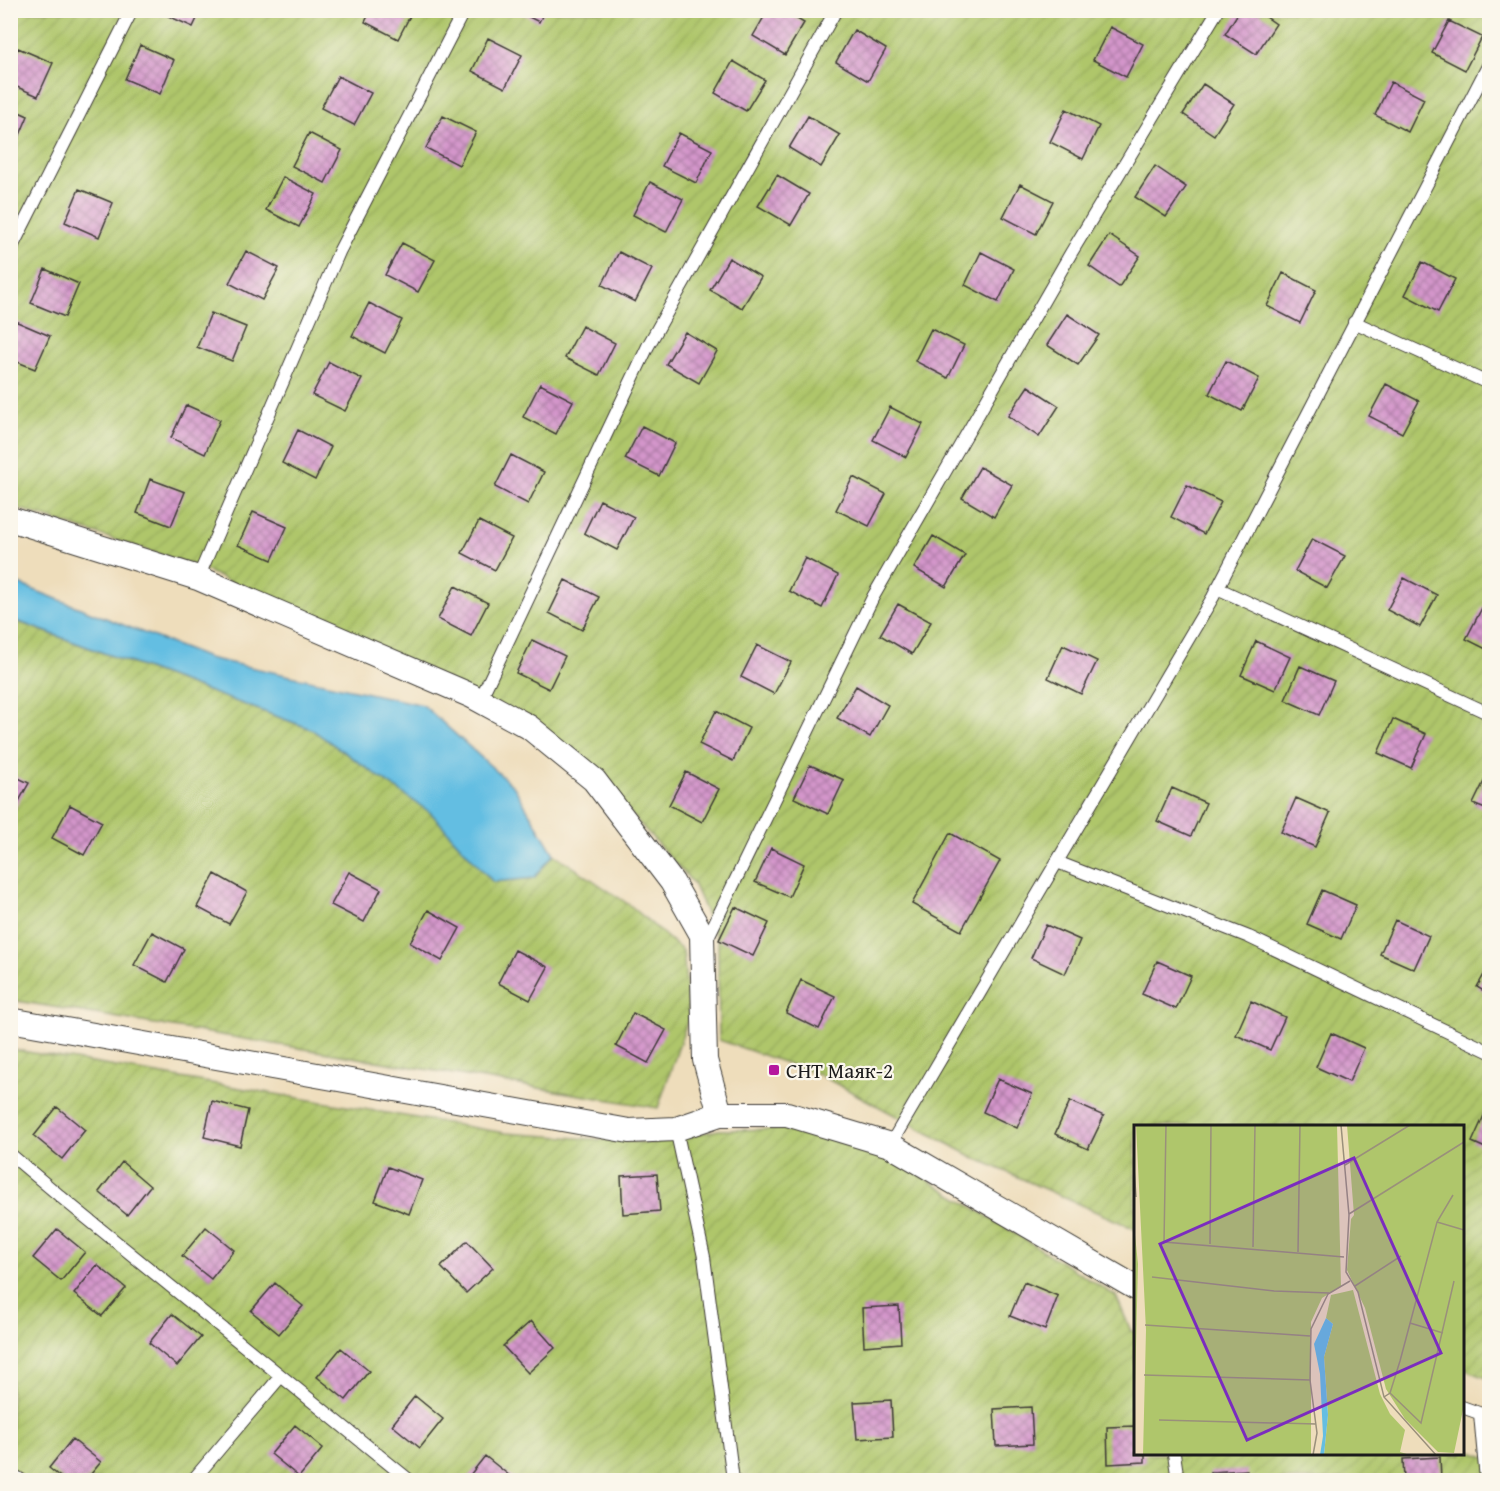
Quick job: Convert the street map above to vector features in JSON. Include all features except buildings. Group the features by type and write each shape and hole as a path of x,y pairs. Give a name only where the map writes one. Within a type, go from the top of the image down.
{"street":[{"path":"10,519 198,578 480,700 529,727 594,780 672,882 702,935 705,1060 720,1114"},
{"path":"10,1020 629,1131 676,1129 720,1114 787,1114 891,1145 1134,1287"}],"lane":[{"path":"10,250 132,10"},
{"path":"198,578 339,252 464,10"},
{"path":"480,700 648,346 836,10"},
{"path":"702,948 873,597 1071,253 1218,10"},
{"path":"891,1145 1217,588 1490,62"},
{"path":"1354,322 1490,384"},
{"path":"1217,588 1490,714"},
{"path":"1058,862 1249,937 1490,1052"},
{"path":"676,1129 704,1257 733,1480"},
{"path":"10,1154 409,1480"},
{"path":"193,1480 281,1376"},
{"path":"1464,1408 1485,1415 1486,1480"},
{"path":"1174,1455 1178,1480"},
{"path":"10,1473 21,1480"}],"green space":[{"path":"11,11 1489,11 1489,1379 1464,1369 1464,1125 1134,1125 1134,1229 973,1157 818,1074 719,1040 718,941 693,883 573,749 199,567 11,506"},
{"path":"10,619 311,729 431,813 493,882 534,878 554,854 631,906 683,951 689,1016 658,1108 11,1000"},
{"path":"10,1049 505,1133 651,1143 719,1130 802,1129 893,1158 1116,1296 1131,1331 1134,1332 1134,1455 1464,1455 1464,1449 1489,1458 1489,1480 11,1480"}],"water":[{"path":"11,581 208,658 423,705 514,787 554,854 534,878 493,882 431,813 311,729 11,619"}],"place":[{"name":"СНТ Маяк-2","path":"774,1070"}]}
